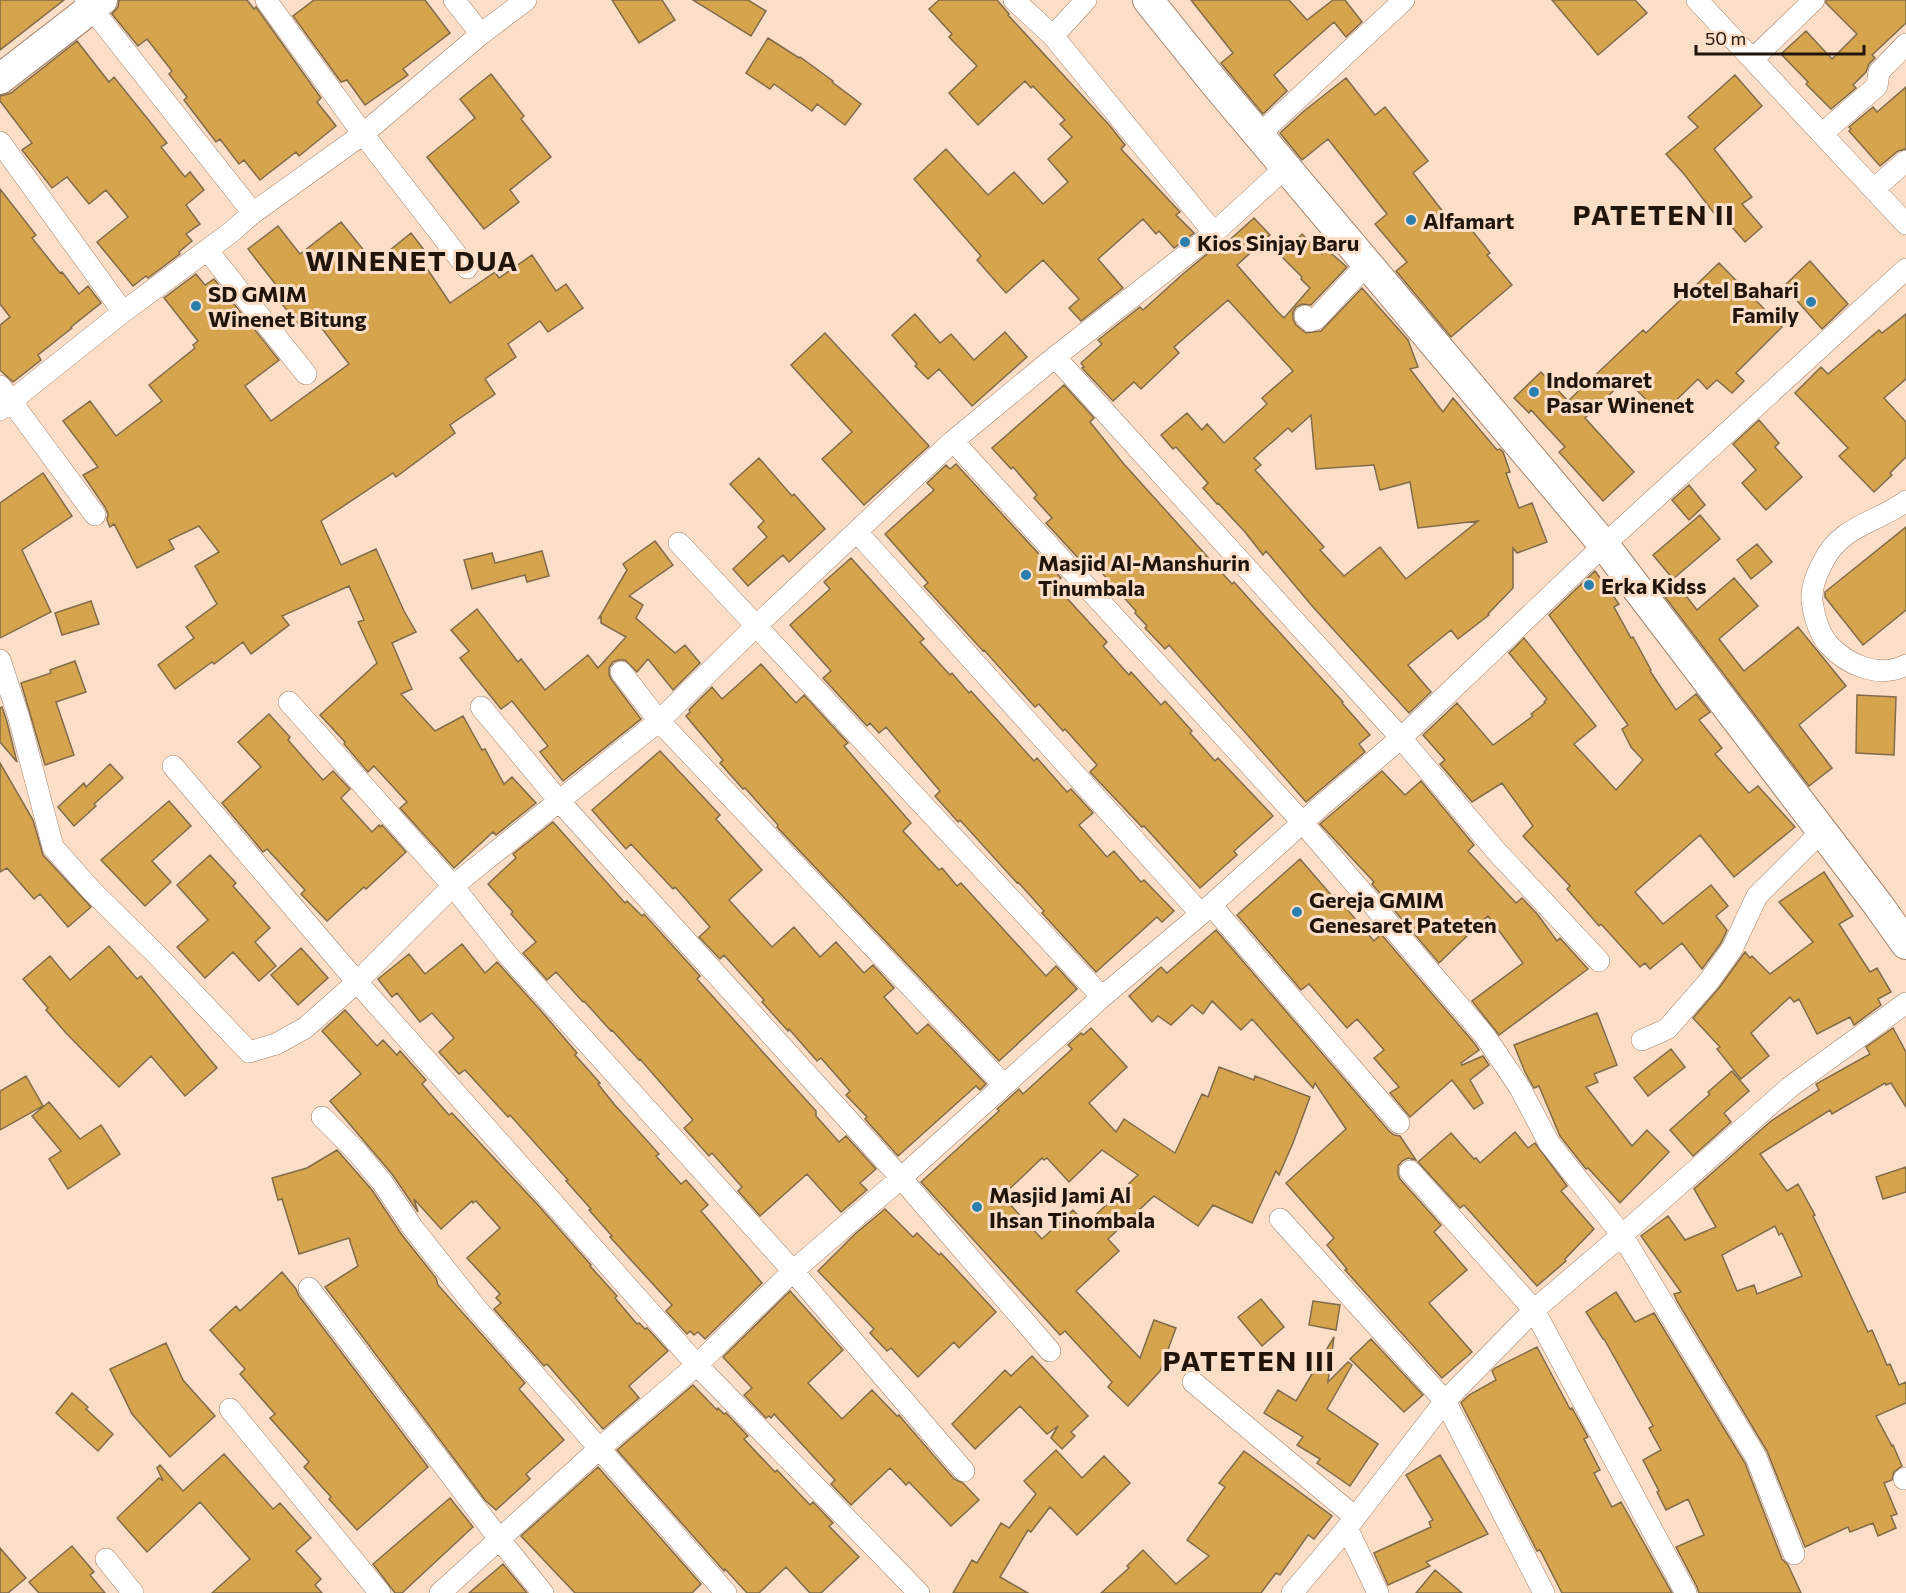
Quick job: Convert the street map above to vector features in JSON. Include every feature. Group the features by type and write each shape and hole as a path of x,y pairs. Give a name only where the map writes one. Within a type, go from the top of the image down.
{"street":[{"path":"266,0 363,134 467,268"},
{"path":"454,0 481,34"},
{"path":"95,515 4,399 363,134 481,34 526,0"},
{"path":"1014,0 1053,36 1214,233"},
{"path":"1053,36 1086,0"},
{"path":"1148,0 1604,545 1906,944"},
{"path":"1259,135 1404,0"},
{"path":"1697,0 1875,188 1906,224"},
{"path":"1753,59 1814,0"},
{"path":"0,80 93,3 253,213"},
{"path":"1823,133 1877,86 1879,72 1906,44"},
{"path":"0,142 123,312"},
{"path":"1875,188 1906,161"},
{"path":"0,660 19,718 53,847 92,891 158,956 249,1052 276,1044 305,1028 357,982 453,886 659,721 756,626 953,441 1055,357 1214,233 1286,167"},
{"path":"207,250 306,374"},
{"path":"1305,316 1310,321 1316,319 1367,264"},
{"path":"441,1593 600,1448 697,1365 793,1271 901,1178 1102,997 1206,910 1401,738 1604,545 1906,269"},
{"path":"1055,357 1401,738 1497,852 1599,961"},
{"path":"953,441 1303,823 1485,1036 1520,1088 1549,1143 1622,1235 1755,1456 1794,1554"},
{"path":"1906,501 1848,533 1835,544 1823,561 1812,599 1816,622 1828,643 1849,661 1869,670 1883,670 1906,665"},
{"path":"857,532 1206,910 1398,1123"},
{"path":"679,543 1102,997"},
{"path":"621,672 659,721 1004,1085"},
{"path":"289,702 453,886 506,952 793,1271 964,1471"},
{"path":"481,707 560,802 901,1178 1050,1351"},
{"path":"173,766 357,982 697,1365 919,1593"},
{"path":"1642,1040 1667,1029 1709,981 1732,949 1757,896 1822,831"},
{"path":"1292,1593 1351,1523 1445,1401 1534,1310 1790,1087 1906,1003"},
{"path":"321,1117 357,1152 382,1182 477,1310 726,1593"},
{"path":"1410,1172 1534,1310 1686,1593"},
{"path":"1280,1219 1445,1401 1545,1593"},
{"path":"309,1288 500,1540 543,1593"},
{"path":"1193,1382 1351,1523 1378,1593"},
{"path":"230,1409 380,1593"},
{"path":"106,1559 133,1593"}],"building":[{"path":"0,0 64,0 0,50"},
{"path":"119,0 247,0 254,9 256,7 321,98 317,102 336,126 299,156 296,152 260,180 244,160 239,164 220,139 216,142 184,100 187,97 169,74 172,71 147,39 138,46 112,14 118,7"},
{"path":"314,0 425,0 450,33 403,69 408,75 365,105 347,80 341,82 293,16"},
{"path":"612,0 662,0 675,20 639,43"},
{"path":"693,0 748,0 766,11 751,36"},
{"path":"939,0 997,0 1008,15 1110,126 1125,145 1121,149 1180,212 1176,215 1194,233 1174,248 1159,231 1156,234 1143,219 1098,259 1123,288 1081,321 1069,308 1079,299 1043,260 1006,293 977,260 981,256 914,179 946,149 988,195 1014,172 1043,204 1068,182 1048,159 1072,137 1060,124 1065,120 1033,86 1031,88 1025,81 978,125 949,93 977,66 949,37 952,34 929,9"},
{"path":"1191,0 1289,0 1307,20 1333,0 1345,0 1362,22 1346,37 1334,22 1274,75 1287,91 1263,114 1221,63 1233,53"},
{"path":"1552,0 1635,0 1647,13 1598,55"},
{"path":"1826,0 1906,0 1906,23 1872,55 1875,58 1869,64 1866,72 1853,85 1856,88 1831,109 1781,54 1806,31 1832,59 1857,34 1826,3"},
{"path":"768,38 800,57 861,104 845,125 817,104 812,111 774,84 770,89 746,73"},
{"path":"77,41 109,82 114,77 167,143 161,147 185,177 190,172 204,190 186,205 200,224 186,234 192,241 179,252 180,254 148,278 146,276 133,286 97,242 128,217 106,190 89,204 67,177 52,188 22,150 32,143 0,101 0,96 11,93"},
{"path":"491,74 524,116 521,119 551,157 510,190 519,202 484,229 427,157 475,118 460,99"},
{"path":"1735,75 1762,106 1714,149 1752,197 1742,204 1762,227 1745,242 1724,218 1720,221 1666,154 1698,127 1688,117"},
{"path":"1346,78 1375,115 1385,107 1428,161 1413,173 1454,226 1463,219 1490,253 1487,255 1512,285 1451,337 1396,271 1407,262 1375,224 1387,214 1328,139 1302,160 1280,133"},
{"path":"1906,87 1906,149 1898,151 1880,166 1849,131 1851,129 1849,127 1873,107 1877,112"},
{"path":"0,189 36,235 32,238 60,273 62,272 79,294 88,286 101,303 38,355 41,360 13,382 0,370 0,325 10,317 0,304"},
{"path":"1254,218 1270,235 1237,265 1284,318 1310,288 1281,256 1302,234 1322,254 1326,249 1347,267 1311,305 1302,304 1296,307 1293,319 1296,325 1306,333 1321,331 1362,288 1408,340 1418,367 1410,369 1443,412 1453,398 1497,450 1500,449 1503,452 1510,472 1506,473 1519,508 1532,503 1547,542 1517,553 1513,548 1513,588 1489,615 1458,639 1451,630 1408,665 1431,692 1409,713 1313,607 1266,551 1263,555 1245,532 1217,504 1203,488 1208,483 1176,447 1173,449 1161,435 1187,413 1202,430 1207,424 1224,443 1267,404 1262,398 1293,371 1228,300 1174,347 1179,353 1141,389 1134,382 1113,401 1082,368 1084,367 1081,363 1102,344 1098,340 1140,307 1143,310 1212,250 1215,253","holes":["1311,415 1316,469 1374,465 1380,490 1410,482 1418,528 1478,521 1406,579 1380,547 1344,576 1320,550 1324,547 1255,470 1261,465 1254,458 1288,428 1292,432"]},
{"path":"341,222 374,263 411,233 424,250 418,255 450,303 495,272 499,278 532,255 556,291 566,284 583,308 548,332 540,321 508,344 516,357 485,379 495,394 450,425 455,433 396,477 393,473 321,521 341,565 376,549 416,632 392,643 412,689 401,694 435,731 463,716 482,750 485,749 504,784 512,777 536,803 496,835 493,832 454,868 400,808 407,802 374,766 368,772 320,715 377,663 358,622 364,620 349,586 282,616 289,625 251,654 243,642 175,689 158,665 194,638 186,627 217,604 195,566 219,552 199,526 169,540 174,549 137,568 114,524 110,527 105,507 83,475 98,467 63,421 90,401 116,436 162,401 149,385 195,348 193,345 198,341 164,298 196,274 205,285 214,279 279,360 245,386 271,421 349,364 314,318 301,328 278,299 284,295 248,249 278,226 300,254"},
{"name":"Hotel Bahari Family","path":"1810,261 1848,304 1822,329 1784,286"},
{"path":"1719,263 1782,327 1736,373 1744,381 1732,393 1717,380 1707,389 1698,379 1661,415 1626,379 1585,418 1634,472 1603,501 1559,452 1565,447 1531,410 1529,413 1514,398 1541,372 1568,401 1643,330 1646,333"},
{"path":"915,314 940,343 951,334 974,360 1005,332 1027,357 972,406 939,369 928,379 915,366 917,364 892,335"},
{"path":"1906,314 1906,379 1884,398 1906,422 1906,457 1890,473 1892,475 1874,492 1839,456 1848,448 1795,393 1821,367 1828,374 1879,330 1882,333"},
{"path":"825,333 929,446 864,505 822,459 852,432 791,365"},
{"path":"1064,385 1094,418 1090,422 1123,463 1343,702 1370,735 1359,744 1365,752 1306,802 1169,645 1165,649 1145,628 1147,626 1135,613 1136,611 1086,555 1080,560 1046,523 1052,518 1034,498 1037,495 1013,467 1011,469 992,448"},
{"path":"1759,420 1779,443 1775,447 1802,477 1766,510 1742,483 1756,470 1733,444"},
{"path":"759,458 825,529 789,562 783,555 748,586 733,569 767,537 758,527 764,521 730,484"},
{"path":"956,464 1061,578 1054,584 1107,642 1103,646 1129,675 1131,672 1161,705 1165,701 1215,761 1218,758 1273,816 1234,851 1237,855 1200,888 1144,826 1142,827 1090,772 1097,765 1065,729 1063,731 1039,704 1035,707 924,586 928,583 885,534 934,490 927,483 946,465 950,469"},
{"path":"43,473 72,516 22,550 51,612 0,638 0,503"},
{"path":"1689,485 1705,505 1689,520 1672,500"},
{"path":"1700,515 1720,539 1673,579 1653,555"},
{"path":"1906,527 1906,610 1863,645 1825,597 1825,592"},
{"path":"655,541 673,565 629,596 643,605 636,618 675,653 685,645 700,663 673,690 648,659 637,672 625,660 613,662 609,668 611,679 641,719 563,781 540,752 548,746 512,701 501,709 460,658 469,651 451,630 477,609 518,662 521,659 545,690 588,655 598,668 626,637 601,623 601,617 599,618 627,570 623,564"},
{"path":"1757,544 1772,562 1751,579 1737,560"},
{"path":"542,551 549,576 527,582 525,575 472,589 464,560 492,553 495,563"},
{"path":"851,558 924,639 920,642 950,675 952,673 969,693 971,691 1034,761 1037,758 1067,792 1071,789 1093,813 1079,825 1107,857 1114,851 1141,882 1144,880 1174,911 1162,922 1157,917 1096,972 1042,913 1044,911 1018,882 935,796 940,791 886,727 879,733 870,723 867,726 823,678 831,671 790,625 830,589 824,582"},
{"path":"1595,571 1619,604 1614,607 1631,638 1633,637 1650,671 1676,710 1696,694 1710,712 1699,720 1722,748 1715,754 1749,793 1758,786 1795,827 1734,877 1700,835 1635,892 1663,924 1711,885 1728,906 1716,916 1727,930 1721,943 1702,969 1682,943 1650,969 1645,963 1640,967 1601,924 1599,926 1567,889 1570,886 1523,836 1533,826 1502,783 1472,802 1440,764 1445,760 1423,735 1457,703 1493,745 1533,716 1531,714 1547,699 1509,653 1524,638 1596,726 1574,744 1616,790 1643,760 1631,747 1622,729 1628,725 1549,615"},
{"path":"1734,578 1758,606 1719,639 1744,671 1798,627 1846,686 1799,725 1832,768 1809,786 1662,593 1676,583 1697,610"},
{"path":"91,601 99,624 62,635 55,613"},
{"path":"75,661 86,692 56,702 74,755 45,765 21,683 51,673 50,670"},
{"path":"761,664 796,703 804,695 848,743 844,746 911,823 903,831 939,870 942,868 957,886 961,883 1046,976 1056,966 1077,989 999,1061 777,827 778,825 720,763 723,760 686,716 712,687 722,699"},
{"path":"1857,695 1896,697 1894,755 1856,753"},
{"path":"2,707 17,762 0,742 0,708"},
{"path":"269,714 323,780 333,771 350,789 341,798 372,832 382,825 406,852 327,921 301,894 305,890 267,849 263,852 222,803 261,767 238,742"},
{"path":"660,751 720,815 716,819 762,870 729,900 772,947 794,927 820,957 836,942 864,973 873,965 894,988 884,997 917,1034 928,1024 986,1084 980,1090 976,1086 898,1156 846,1095 850,1091 821,1058 817,1061 762,1002 764,1000 724,955 720,959 699,937 710,927 675,887 673,889 631,844 626,849 592,810"},
{"path":"0,763 33,820 43,855 91,907 68,927 40,894 34,899 7,868 0,872"},
{"path":"110,764 123,778 74,826 58,807 84,783 86,787"},
{"path":"1382,771 1405,795 1421,781 1474,845 1468,851 1516,903 1522,898 1557,941 1560,938 1588,969 1499,1035 1472,1001 1523,963 1488,916 1439,963 1372,884 1374,882 1320,824"},
{"path":"169,801 191,826 152,861 171,882 145,906 101,860"},
{"path":"553,822 625,903 627,901 642,916 644,914 700,976 697,979 816,1111 816,1116 839,1142 846,1136 876,1169 860,1183 867,1190 841,1212 807,1174 760,1216 738,1191 742,1187 712,1153 709,1156 684,1128 693,1120 640,1059 556,972 547,980 523,953 536,942 488,884 516,858 513,854"},
{"path":"210,855 236,883 233,886 270,928 255,942 276,966 259,981 233,952 205,978 177,947 208,920 177,885"},
{"path":"1300,859 1333,897 1335,895 1374,941 1381,934 1475,1044 1479,1050 1461,1063 1462,1065 1483,1056 1489,1065 1470,1080 1483,1103 1474,1109 1452,1080 1410,1117 1390,1093 1399,1087 1374,1058 1384,1050 1357,1019 1347,1028 1309,984 1301,990 1237,915"},
{"path":"1824,872 1853,916 1839,924 1870,972 1877,968 1891,992 1878,999 1881,1005 1854,1025 1850,1017 1817,1034 1799,999 1794,1002 1790,997 1751,1033 1769,1056 1741,1079 1717,1049 1720,1047 1693,1018 1719,988 1745,952 1770,974 1813,942 1779,902"},
{"path":"1216,930 1389,1131 1400,1136 1416,1160 1408,1158 1402,1161 1398,1166 1400,1179 1441,1225 1434,1232 1467,1270 1429,1303 1472,1352 1442,1378 1345,1270 1347,1269 1327,1245 1334,1238 1286,1183 1346,1129 1315,1083 1313,1088 1252,1019 1241,1030 1212,1001 1203,1014 1192,1005 1171,1025 1158,1016 1152,1022 1129,996 1161,967 1167,973"},
{"path":"462,944 485,973 497,962 542,1012 577,1053 575,1055 600,1083 598,1084 614,1104 659,1154 656,1156 681,1184 686,1180 708,1205 701,1211 762,1283 705,1339 698,1332 694,1335 690,1331 687,1334 666,1311 672,1305 610,1237 612,1236 589,1210 591,1209 566,1181 568,1180 510,1115 508,1117 465,1070 459,1074 439,1052 454,1038 432,1013 420,1022 397,993 392,997 378,979 409,954 425,974"},
{"path":"109,946 137,979 141,976 217,1068 185,1096 151,1056 119,1087 66,1033 23,979 50,956 70,980"},
{"path":"301,948 328,978 298,1005 271,975"},
{"path":"345,1010 377,1046 383,1040 397,1055 400,1051 426,1080 422,1084 449,1115 452,1113 538,1205 617,1296 615,1298 637,1324 647,1328 668,1351 629,1386 639,1398 603,1429 547,1364 544,1366 494,1309 501,1303 496,1298 500,1294 467,1258 500,1228 476,1201 473,1203 472,1201 441,1229 414,1199 418,1212 392,1174 330,1101 361,1074 322,1031"},
{"path":"1597,1013 1617,1065 1594,1074 1598,1082 1586,1087 1632,1146 1647,1130 1669,1152 1620,1203 1588,1168 1586,1169 1560,1136 1539,1086 1534,1088 1514,1045"},
{"path":"1091,1028 1127,1067 1089,1103 1116,1132 1124,1119 1175,1153 1202,1094 1208,1097 1219,1067 1254,1080 1255,1076 1310,1097 1279,1175 1276,1171 1252,1223 1213,1205 1198,1226 1154,1196 1108,1239 1119,1251 1076,1291 1140,1358 1154,1320 1176,1328 1160,1371 1128,1406 1108,1387 1112,1382 1065,1331 1060,1335 921,1182 999,1111 997,1109 1019,1089 1023,1094 1072,1049 1068,1045 1081,1033 1083,1035","holes":["1102,1150 1138,1175 1086,1224 1073,1210 1042,1239 1002,1196 1042,1158 1044,1160 1047,1158 1069,1182"]},
{"path":"1893,1028 1906,1052 1906,1107 1891,1083 1886,1085 1885,1083 1832,1114 1830,1110 1760,1154 1787,1191 1798,1184 1815,1215 1813,1216 1868,1332 1872,1330 1887,1365 1890,1364 1899,1385 1906,1382 1906,1403 1876,1416 1902,1466 1894,1472 1892,1480 1884,1483 1897,1514 1891,1516 1896,1528 1878,1536 1873,1523 1850,1532 1848,1527 1805,1547 1767,1451 1677,1301 1674,1294 1681,1292 1641,1236 1668,1216 1685,1240 1716,1227 1694,1189 1771,1121 1819,1090 1816,1084 1870,1054 1866,1047","holes":["1775,1226 1779,1235 1782,1233 1802,1276 1757,1294 1754,1285 1737,1291 1722,1255"]},
{"path":"1671,1049 1685,1067 1648,1096 1634,1078"},
{"path":"1732,1071 1749,1091 1724,1113 1731,1122 1693,1156 1670,1130"},
{"path":"26,1076 43,1106 0,1130 0,1091"},
{"path":"49,1102 80,1139 101,1125 120,1154 68,1189 49,1159 61,1151 32,1116"},
{"path":"1515,1132 1528,1148 1535,1143 1567,1186 1561,1191 1594,1229 1565,1259 1566,1261 1537,1286 1464,1205 1460,1208 1418,1162 1451,1133 1480,1163"},
{"path":"337,1150 372,1190 402,1235 436,1278 438,1285 525,1383 519,1389 564,1440 526,1474 530,1479 496,1510 485,1500 325,1287 358,1266 349,1238 299,1254 282,1199 278,1200 272,1178 307,1168"},
{"path":"1906,1167 1906,1192 1883,1199 1876,1177"},
{"path":"885,1209 913,1237 917,1233 939,1255 941,1253 996,1312 959,1348 954,1342 918,1377 891,1348 887,1351 870,1333 874,1329 818,1271 855,1234"},
{"path":"282,1272 428,1467 357,1530 304,1467 309,1462 270,1418 275,1414 240,1374 245,1369 210,1330 236,1306 240,1311"},
{"path":"790,1291 843,1350 808,1383 842,1419 872,1390 897,1416 899,1415 954,1479 963,1483 979,1500 951,1526 909,1482 906,1485 890,1468 851,1505 831,1484 835,1480 774,1414 771,1418 769,1416 766,1418 744,1395 752,1388 723,1357"},
{"path":"1616,1292 1635,1322 1654,1313 1745,1463 1782,1559 1788,1565 1801,1593 1699,1593 1676,1547 1704,1535 1688,1499 1666,1510 1643,1460 1661,1450 1649,1428 1653,1426 1604,1339 1586,1312"},
{"path":"1261,1299 1284,1327 1262,1346 1238,1317"},
{"path":"1313,1301 1340,1305 1336,1330 1309,1325"},
{"path":"1334,1337 1328,1382 1348,1362 1352,1365 1327,1409 1378,1444 1350,1486 1317,1463 1320,1459 1297,1445 1303,1437 1264,1413 1278,1390 1296,1401"},
{"path":"1371,1339 1423,1395 1404,1412 1350,1359"},
{"path":"166,1343 183,1380 215,1416 170,1457 132,1414 110,1369"},
{"path":"1537,1347 1570,1409 1572,1408 1588,1437 1584,1439 1600,1470 1594,1473 1612,1507 1621,1502 1672,1593 1562,1593 1540,1550 1537,1551 1461,1403 1469,1395 1496,1380 1492,1371 1495,1368"},
{"path":"1032,1356 1088,1416 1071,1432 1075,1436 1062,1449 1051,1438 1058,1426 1047,1434 1020,1406 975,1449 952,1424 1005,1370 1011,1376"},
{"path":"693,1385 717,1410 718,1408 724,1414 726,1413 748,1436 744,1439 775,1472 777,1470 810,1505 813,1502 833,1523 829,1526 859,1557 821,1593 810,1593 786,1567 759,1593 747,1593 725,1569 724,1571 617,1450"},
{"path":"72,1393 113,1434 98,1451 56,1413"},
{"path":"1056,1450 1082,1478 1104,1456 1130,1483 1077,1535 1050,1507 1031,1532 1028,1530 1000,1577 1028,1593 953,1593 972,1560 977,1563 1001,1523 1009,1528 1036,1494 1024,1481"},
{"path":"1244,1451 1332,1516 1314,1539 1308,1535 1280,1575 1276,1573 1261,1593 1101,1593 1129,1568 1127,1566 1143,1550 1176,1584 1209,1556 1187,1540 1225,1487 1219,1483"},
{"path":"224,1454 273,1509 280,1503 311,1538 296,1551 321,1579 315,1585 322,1593 212,1593 250,1559 200,1502 147,1552 117,1518 159,1478 163,1481 157,1468 160,1465 183,1491"},
{"path":"1440,1455 1488,1534 1426,1562 1430,1566 1388,1585 1374,1553 1431,1527 1429,1522 1433,1520 1406,1475"},
{"path":"598,1467 701,1584 692,1593 575,1593 521,1536"},
{"path":"450,1498 473,1527 402,1593 395,1593 373,1564"},
{"path":"72,1546 94,1572 90,1575 105,1593 39,1593 29,1582"},
{"path":"0,1548 26,1578 8,1593 0,1593"},
{"path":"503,1564 527,1593 469,1593"},
{"path":"1435,1570 1462,1593 1416,1593"}],"place":[{"name":"Alfamart","path":"1411,220"},
{"name":"Kios Sinjay Baru","path":"1185,242"},
{"name":"Hotel Bahari Family","path":"1811,302"},
{"name":"SD GMIM Winenet Bitung","path":"196,306"},
{"name":"Indomaret Pasar Winenet","path":"1534,392"},
{"name":"Masjid Al-Manshurin Tinumbala","path":"1026,575"},
{"name":"Erka Kidss","path":"1589,585"},
{"name":"Gereja GMIM Genesaret Pateten","path":"1297,912"},
{"name":"Masjid Jami Al Ihsan Tinombala","path":"977,1207"}],"district":[{"name":"PATETEN II","path":"1654,214"},
{"name":"WINENET DUA","path":"412,260"},
{"name":"PATETEN III","path":"1249,1360"}]}
